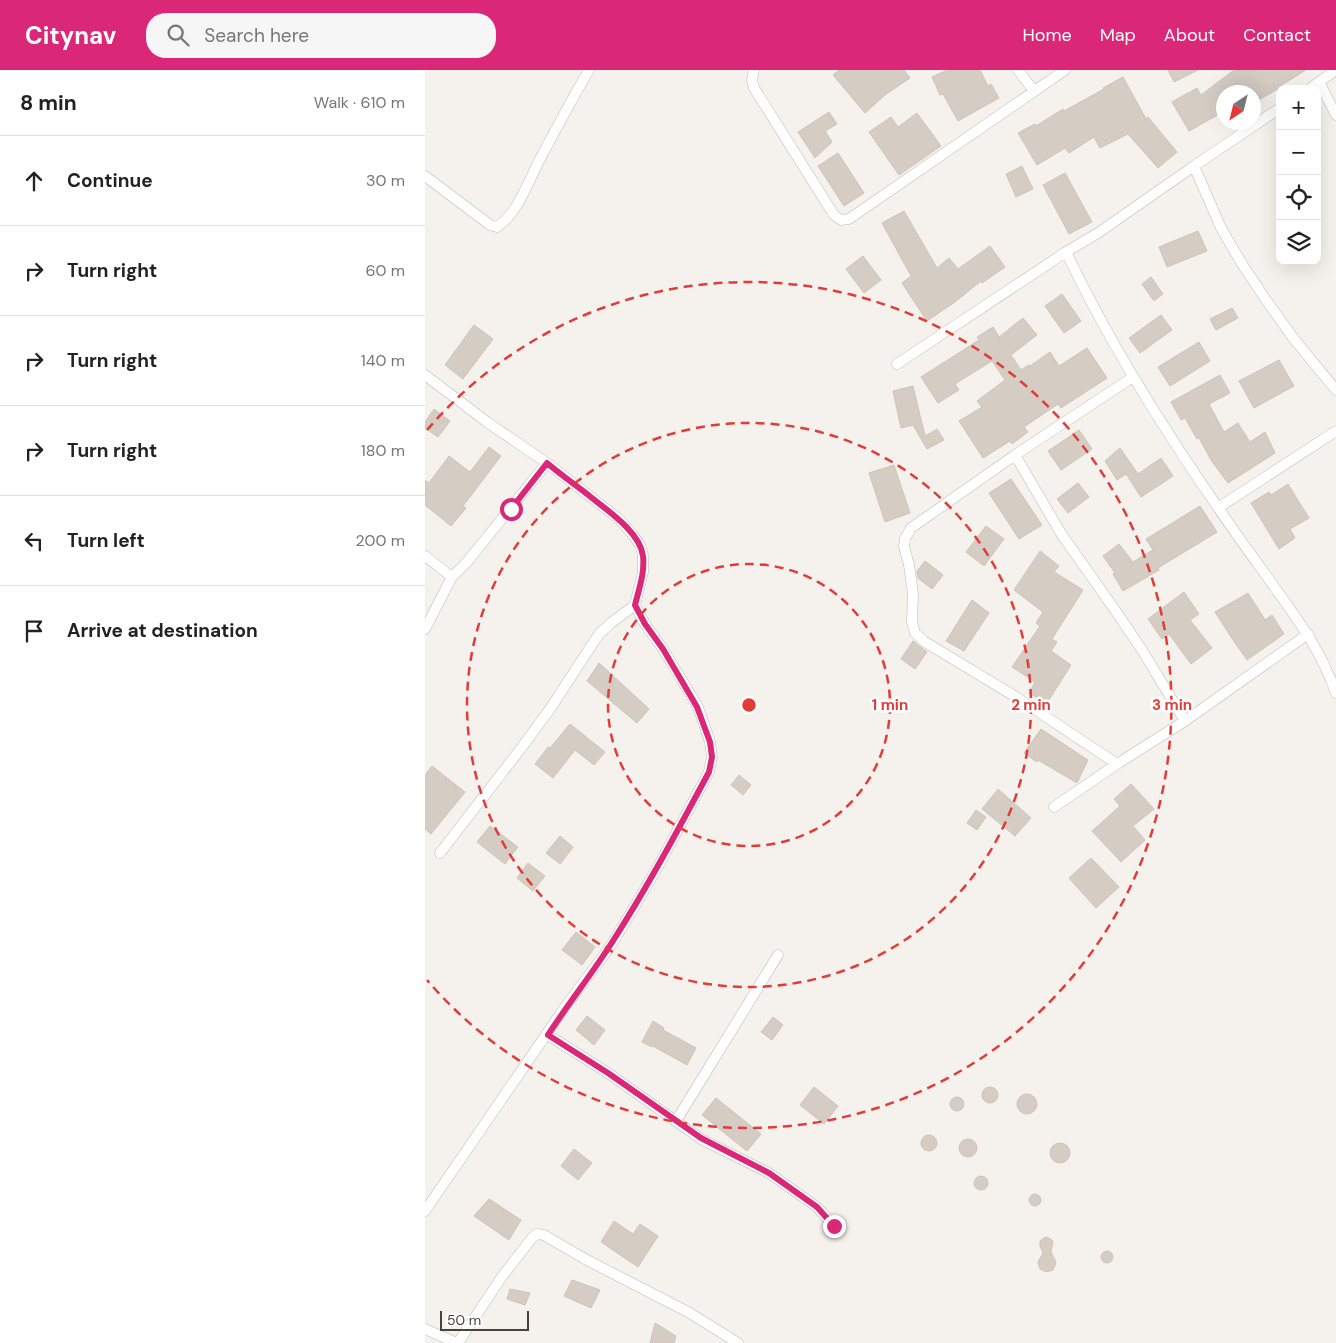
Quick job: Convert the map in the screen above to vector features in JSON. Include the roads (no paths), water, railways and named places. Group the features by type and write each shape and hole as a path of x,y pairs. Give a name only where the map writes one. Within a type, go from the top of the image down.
{"street":[{"path":"425,176 490,225 497,227 514,210 539,160 589,70"},
{"path":"754,70 752,80 754,88 834,215 841,220 849,219 1065,70"},
{"path":"1019,70 1035,91"},
{"path":"1315,85 1336,70"},
{"path":"1319,82 1336,115"},
{"path":"897,364 1098,232 1276,111"},
{"path":"1194,166 1221,228 1241,264 1294,339 1336,390"},
{"path":"1066,252 1133,378 1218,508 1332,668 1336,693"},
{"path":"425,375 487,422 547,463 619,520 640,545 643,555 643,572 635,605 599,634 550,709 439,853"},
{"path":"1117,764 1016,697 925,642 915,633 912,622 913,594 904,546 905,539 911,528 1015,455 1133,378"},
{"path":"1218,508 1336,431"},
{"path":"1015,455 1062,535 1142,650 1185,721"},
{"path":"425,629 452,577 547,463"},
{"path":"425,556 452,577"},
{"path":"425,1211 548,1035 565,1007 610,947 660,863 709,772 712,757 710,742 697,707 635,605"},
{"path":"1054,807 1185,721 1308,634"},
{"path":"677,1121 778,956"},
{"path":"548,1035 608,1073 701,1138 769,1173 817,1207 834,1226"},
{"path":"425,1329 457,1343 501,1278 537,1234 544,1235 688,1312 739,1343"}]}
